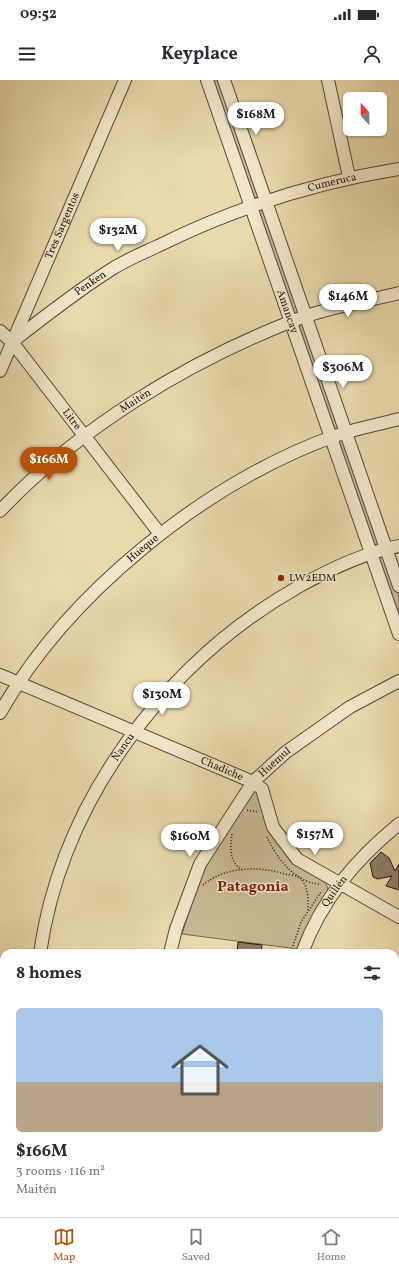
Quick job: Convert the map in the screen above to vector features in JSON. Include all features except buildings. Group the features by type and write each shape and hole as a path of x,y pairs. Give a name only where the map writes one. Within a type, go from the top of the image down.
{"street":[{"name":"Tres Sargentos","path":"0,371 124,80"},
{"name":"Amancay","path":"207,80 399,634"},
{"name":"Amancay","path":"224,80 399,586"},
{"path":"328,80 349,177"},
{"name":"Cumeruca","path":"265,200 349,177 399,169"},
{"name":"Penken","path":"12,342 60,303 114,268 175,237 265,200"},
{"name":"Maitén","path":"0,511 50,463 85,436 168,379 291,322 399,293"},
{"name":"Litre","path":"0,331 12,342 160,534"},
{"name":"Hueque","path":"0,714 17,683 61,628 110,578 160,534 215,495 273,463 345,432 399,419"},
{"name":"Ñancu","path":"41,949 52,898 71,842 103,777 135,732 172,686 220,640 274,601 318,576 371,552 399,546"},
{"name":"Chadiche","path":"0,676 253,782 262,789 273,827 297,859 399,917"},
{"name":"Huemul","path":"171,949 176,929 200,864 253,782 286,752 350,707 399,681"},
{"name":"Quillén","path":"304,949 320,912 339,884 372,846 399,824"}],"path":[{"path":"248,805 245,810 250,809 258,812"},
{"path":"229,835 233,829 230,847 232,860 242,870"},
{"path":"202,882 200,888 214,877 242,870 272,869 298,876 307,890 308,910"}],"shaded area":[{"path":"211,80 221,80 258,197 256,198 253,197"},
{"path":"262,206 299,311 296,314 293,313 257,209"},
{"path":"300,323 305,324 339,429 333,429 298,326"},
{"path":"343,439 380,543 374,545 338,440"},
{"path":"385,556 399,597 399,622 377,557"},
{"path":"255,787 297,865 326,883 328,890 298,949 182,934 202,872"}],"place":[{"name":"LW2EDM","path":"281,578"}],"district":[{"name":"Patagonia","path":"253,887"}]}
